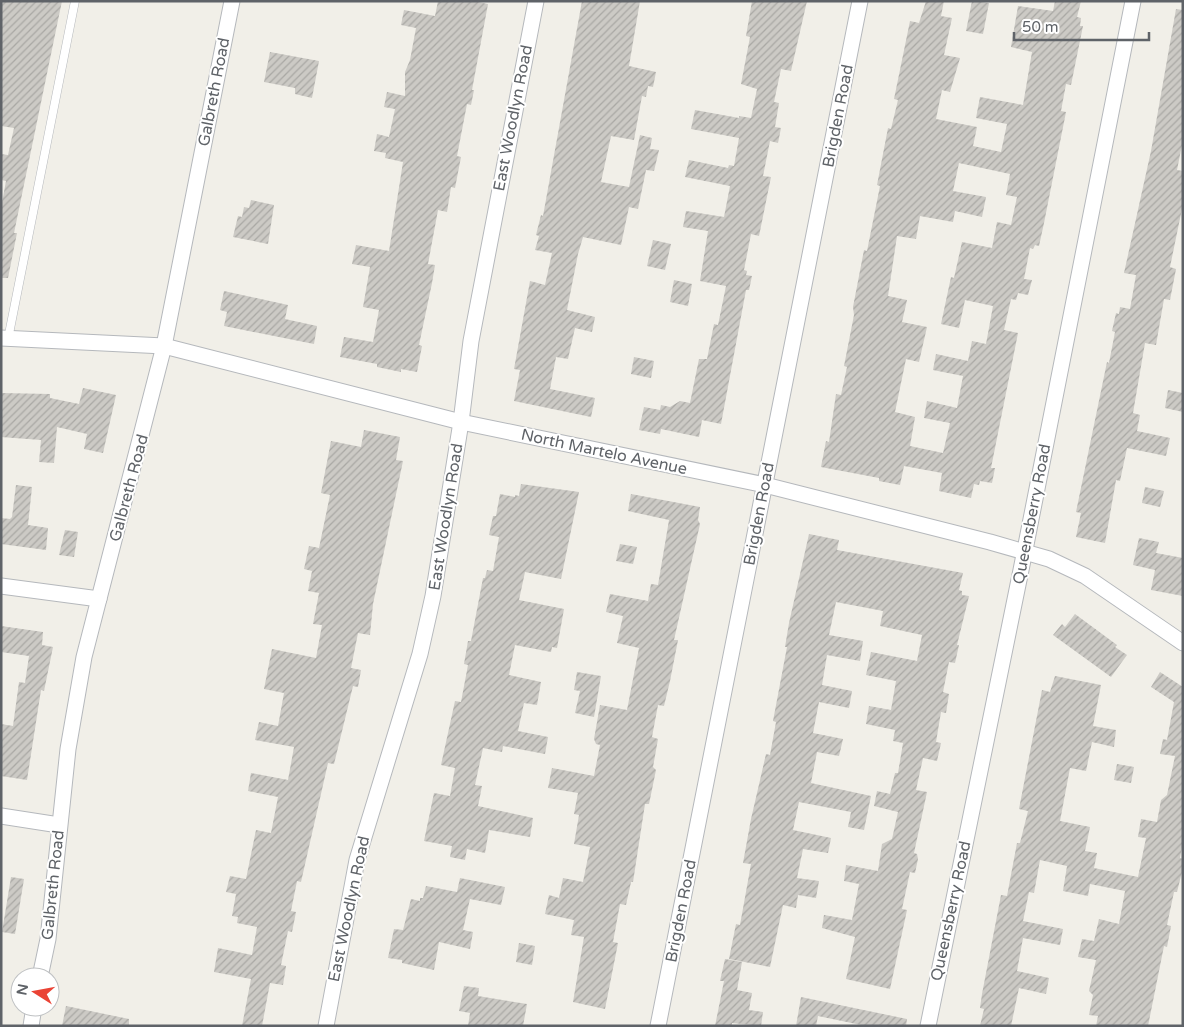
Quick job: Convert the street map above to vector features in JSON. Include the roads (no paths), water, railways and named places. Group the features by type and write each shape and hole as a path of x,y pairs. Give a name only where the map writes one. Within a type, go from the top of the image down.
{"street":[{"name":"Galbreth Road","path":"42,967 48,940 68,749 84,657 164,346 232,1"},
{"name":"East Woodlyn Road","path":"326,1026 357,860 420,654 433,596 485,260 536,1"},
{"name":"Brigden Road","path":"658,1026 860,1"},
{"name":"Queensberry Road","path":"928,1026 1133,1"},
{"name":"North Martelo Avenue","path":"5,338 164,346 461,422 765,485 1024,552 1049,559 1085,576 1183,643"},
{"path":"1,586 100,599"},
{"path":"1,816 59,825"}],"lane":[{"path":"5,338 75,1"}]}
